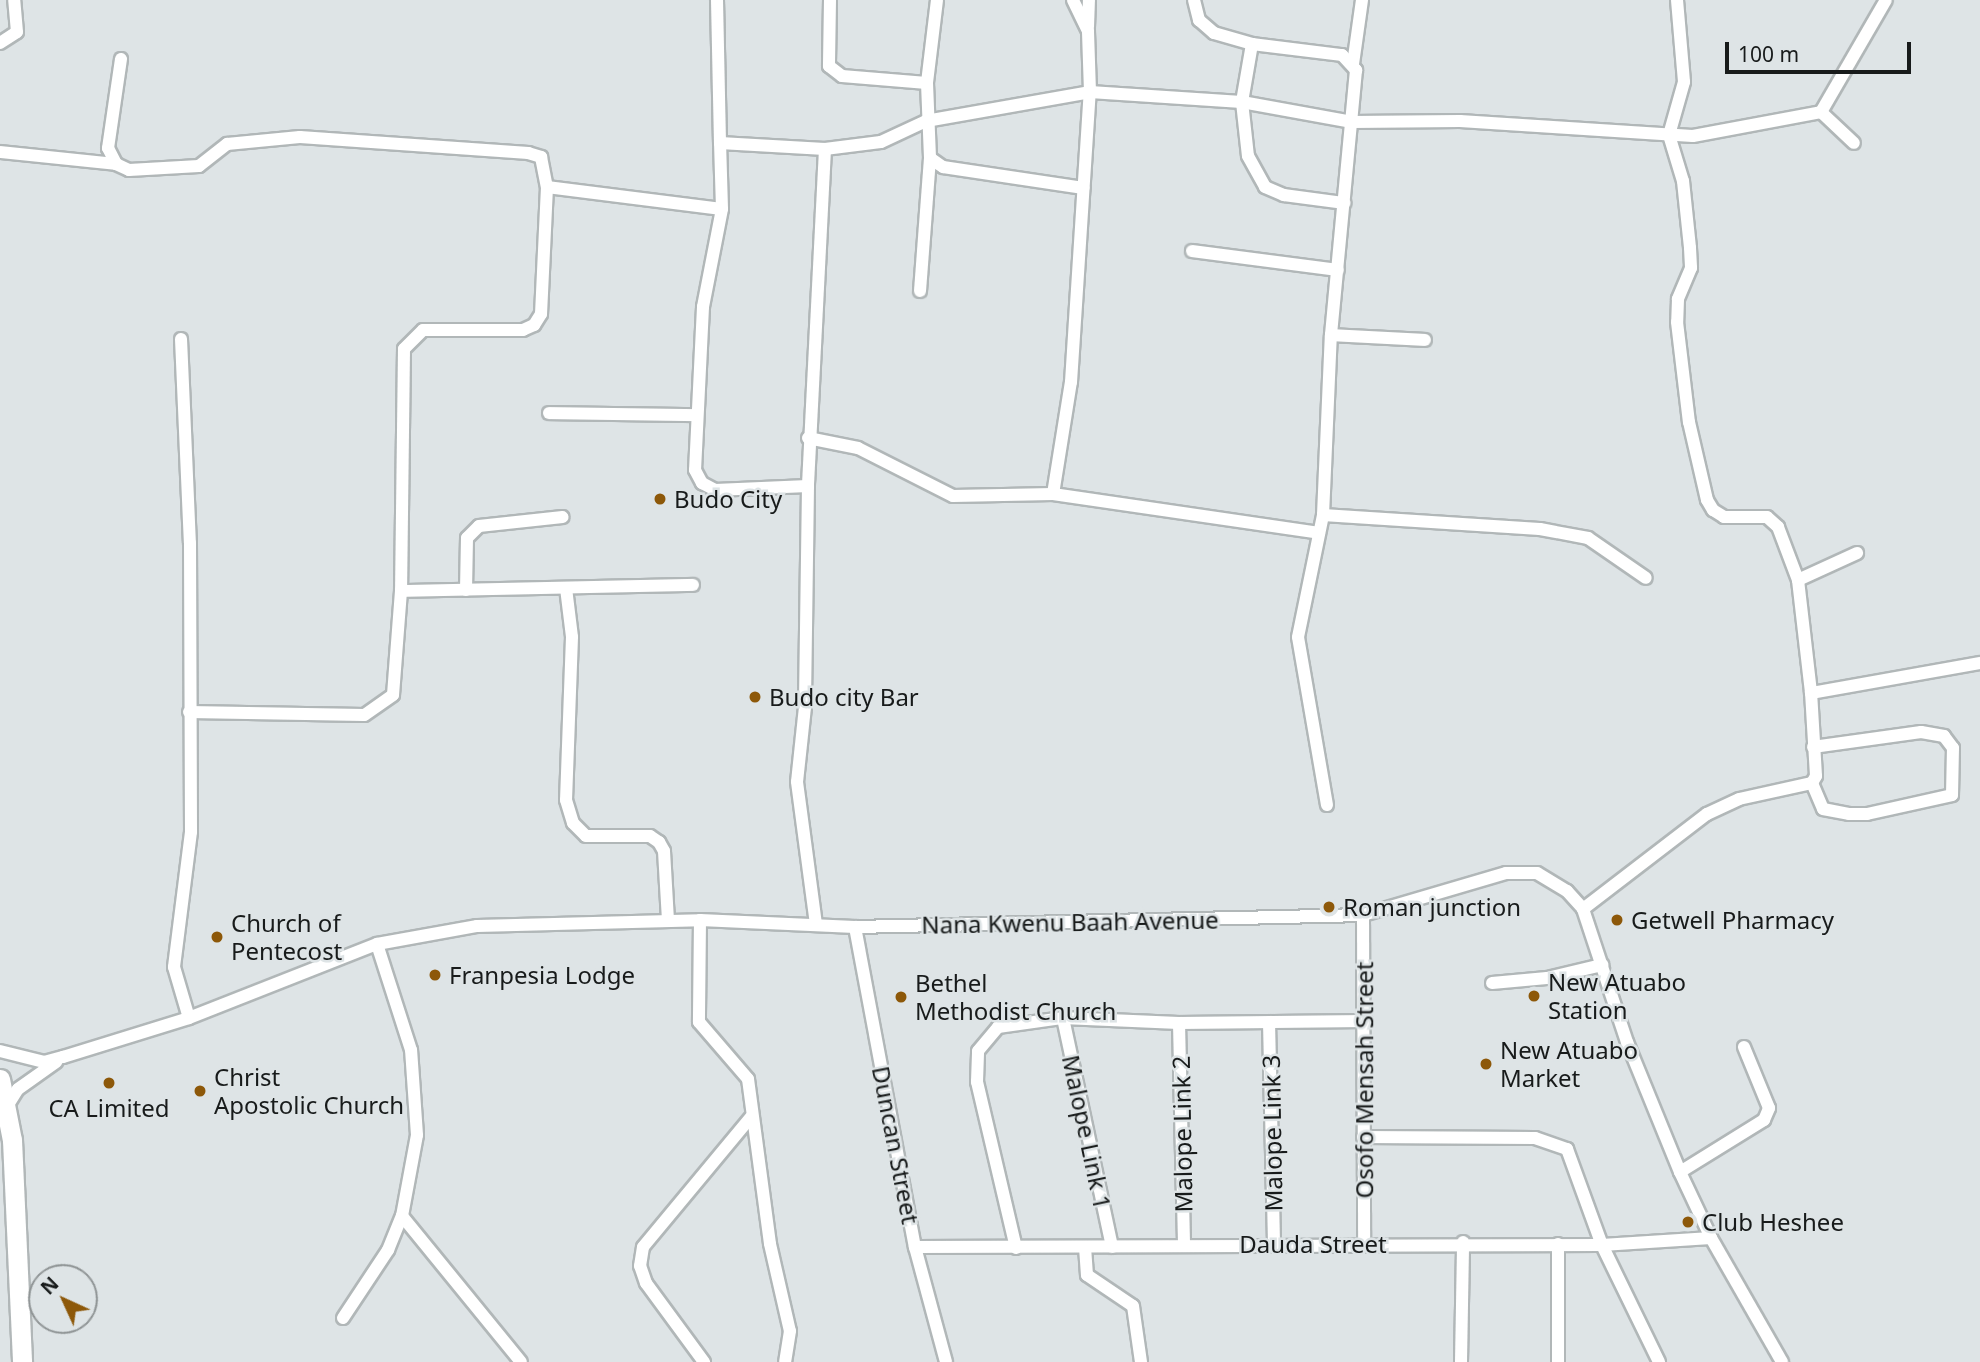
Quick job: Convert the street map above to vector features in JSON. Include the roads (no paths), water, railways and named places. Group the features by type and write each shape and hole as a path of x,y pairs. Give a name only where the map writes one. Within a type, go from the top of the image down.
{"main road":[{"path":"0,1079 6,1108 7,1192 22,1362"}],"street":[{"path":"0,43 17,32 14,0"},
{"path":"717,0 722,209 703,307 695,470 702,483 715,489 808,486"},
{"path":"830,0 829,66 842,76 927,83"},
{"path":"920,291 930,158 926,121 927,83 937,0"},
{"path":"1073,0 1088,31"},
{"path":"1053,494 1071,382 1090,92 1089,0"},
{"path":"1194,0 1199,20 1214,33 1252,44 1342,55 1353,64"},
{"path":"1327,805 1298,638 1323,514 1332,335 1352,122 1353,64 1362,0"},
{"path":"1583,909 1707,814 1739,799 1812,783 1816,776 1811,693 1798,580 1773,520 1724,517 1707,500 1689,422 1678,299 1691,268 1690,248 1683,181 1669,135 1684,82 1677,0"},
{"path":"720,143 825,149 881,142 926,121 1090,92 1242,102 1352,122 1460,121 1693,136 1821,112 1886,0"},
{"path":"1252,44 1242,102 1248,156 1265,187 1284,195 1344,203"},
{"path":"116,164 108,148 121,58"},
{"path":"1821,112 1854,143"},
{"path":"0,152 116,164 129,170 199,166 227,144 300,138 528,152 541,157 547,187 541,314 534,325 523,330 423,330 404,349 401,591 393,695 380,708 364,715 189,712"},
{"path":"816,925 797,782 805,707 808,438 825,149"},
{"path":"930,158 943,167 1083,188"},
{"path":"547,187 722,209"},
{"path":"1192,251 1338,270"},
{"path":"1332,335 1425,340"},
{"path":"181,339 190,543 191,832 174,967 190,1018"},
{"path":"549,413 696,415"},
{"path":"808,438 858,448 953,496 1053,494 1319,533"},
{"path":"1323,514 1539,529 1588,538 1614,552 1646,578"},
{"path":"466,590 467,538 479,526 563,517"},
{"path":"1798,580 1857,553"},
{"path":"401,591 692,585"},
{"path":"566,588 572,636 566,800 573,823 586,836 650,836 659,842 664,851 668,921"},
{"path":"1811,693 1980,663"},
{"path":"1812,783 1823,809 1849,814 1867,814 1952,795 1953,748 1944,736 1921,732 1814,747"},
{"name":"Nana Kwenu Baah Avenue","path":"0,1051 44,1062 190,1018 377,944 477,926 700,920 855,927 1363,915 1523,871 1554,881 1583,909 1680,1172 1711,1238 1782,1362"},
{"name":"Osofo Mensah Street","path":"1363,915 1367,1021 1363,1137 1364,1244"},
{"path":"700,920 699,1022 748,1079 770,1244 790,1331 785,1362"},
{"name":"Duncan Street","path":"855,927 915,1247 946,1362"},
{"path":"343,1318 388,1250 402,1216 416,1135 411,1050 377,944"},
{"path":"1492,983 1547,978 1602,965"},
{"path":"1016,1248 977,1082 978,1051 998,1027 1063,1018 1179,1023 1367,1021"},
{"name":"Malope Link 1","path":"1063,1018 1112,1247"},
{"name":"Malope Link 3","path":"1269,1022 1274,1244"},
{"name":"Malope Link 2","path":"1179,1023 1184,1244"},
{"path":"1680,1172 1764,1120 1769,1108 1744,1047"},
{"name":"Nana Kwenu Baah Avenue","path":"6,1108 18,1089 63,1057"},
{"path":"705,1362 646,1283 640,1265 643,1247 751,1117"},
{"path":"1363,1137 1550,1140 1573,1158 1602,1245 1656,1360"},
{"path":"402,1216 521,1362"},
{"name":"Dauda Street","path":"915,1247 1463,1242 1602,1245 1711,1238"},
{"path":"1461,1362 1463,1242"},
{"path":"1558,1244 1558,1362"},
{"path":"1085,1247 1087,1275 1133,1306 1141,1362"}],"place":[{"name":"Budo City","path":"660,499"},
{"name":"Budo city Bar","path":"755,697"},
{"name":"Roman junction","path":"1329,907"},
{"name":"Getwell Pharmacy","path":"1617,920"},
{"name":"Church of Pentecost","path":"217,937"},
{"name":"Franpesia Lodge","path":"435,975"},
{"name":"New Atuabo Station","path":"1534,996"},
{"name":"Bethel Methodist Church","path":"901,997"},
{"name":"New Atuabo Market","path":"1486,1064"},
{"name":"CA Limited","path":"109,1083"},
{"name":"Christ Apostolic Church","path":"200,1091"},
{"name":"Club Heshee","path":"1688,1222"}]}
